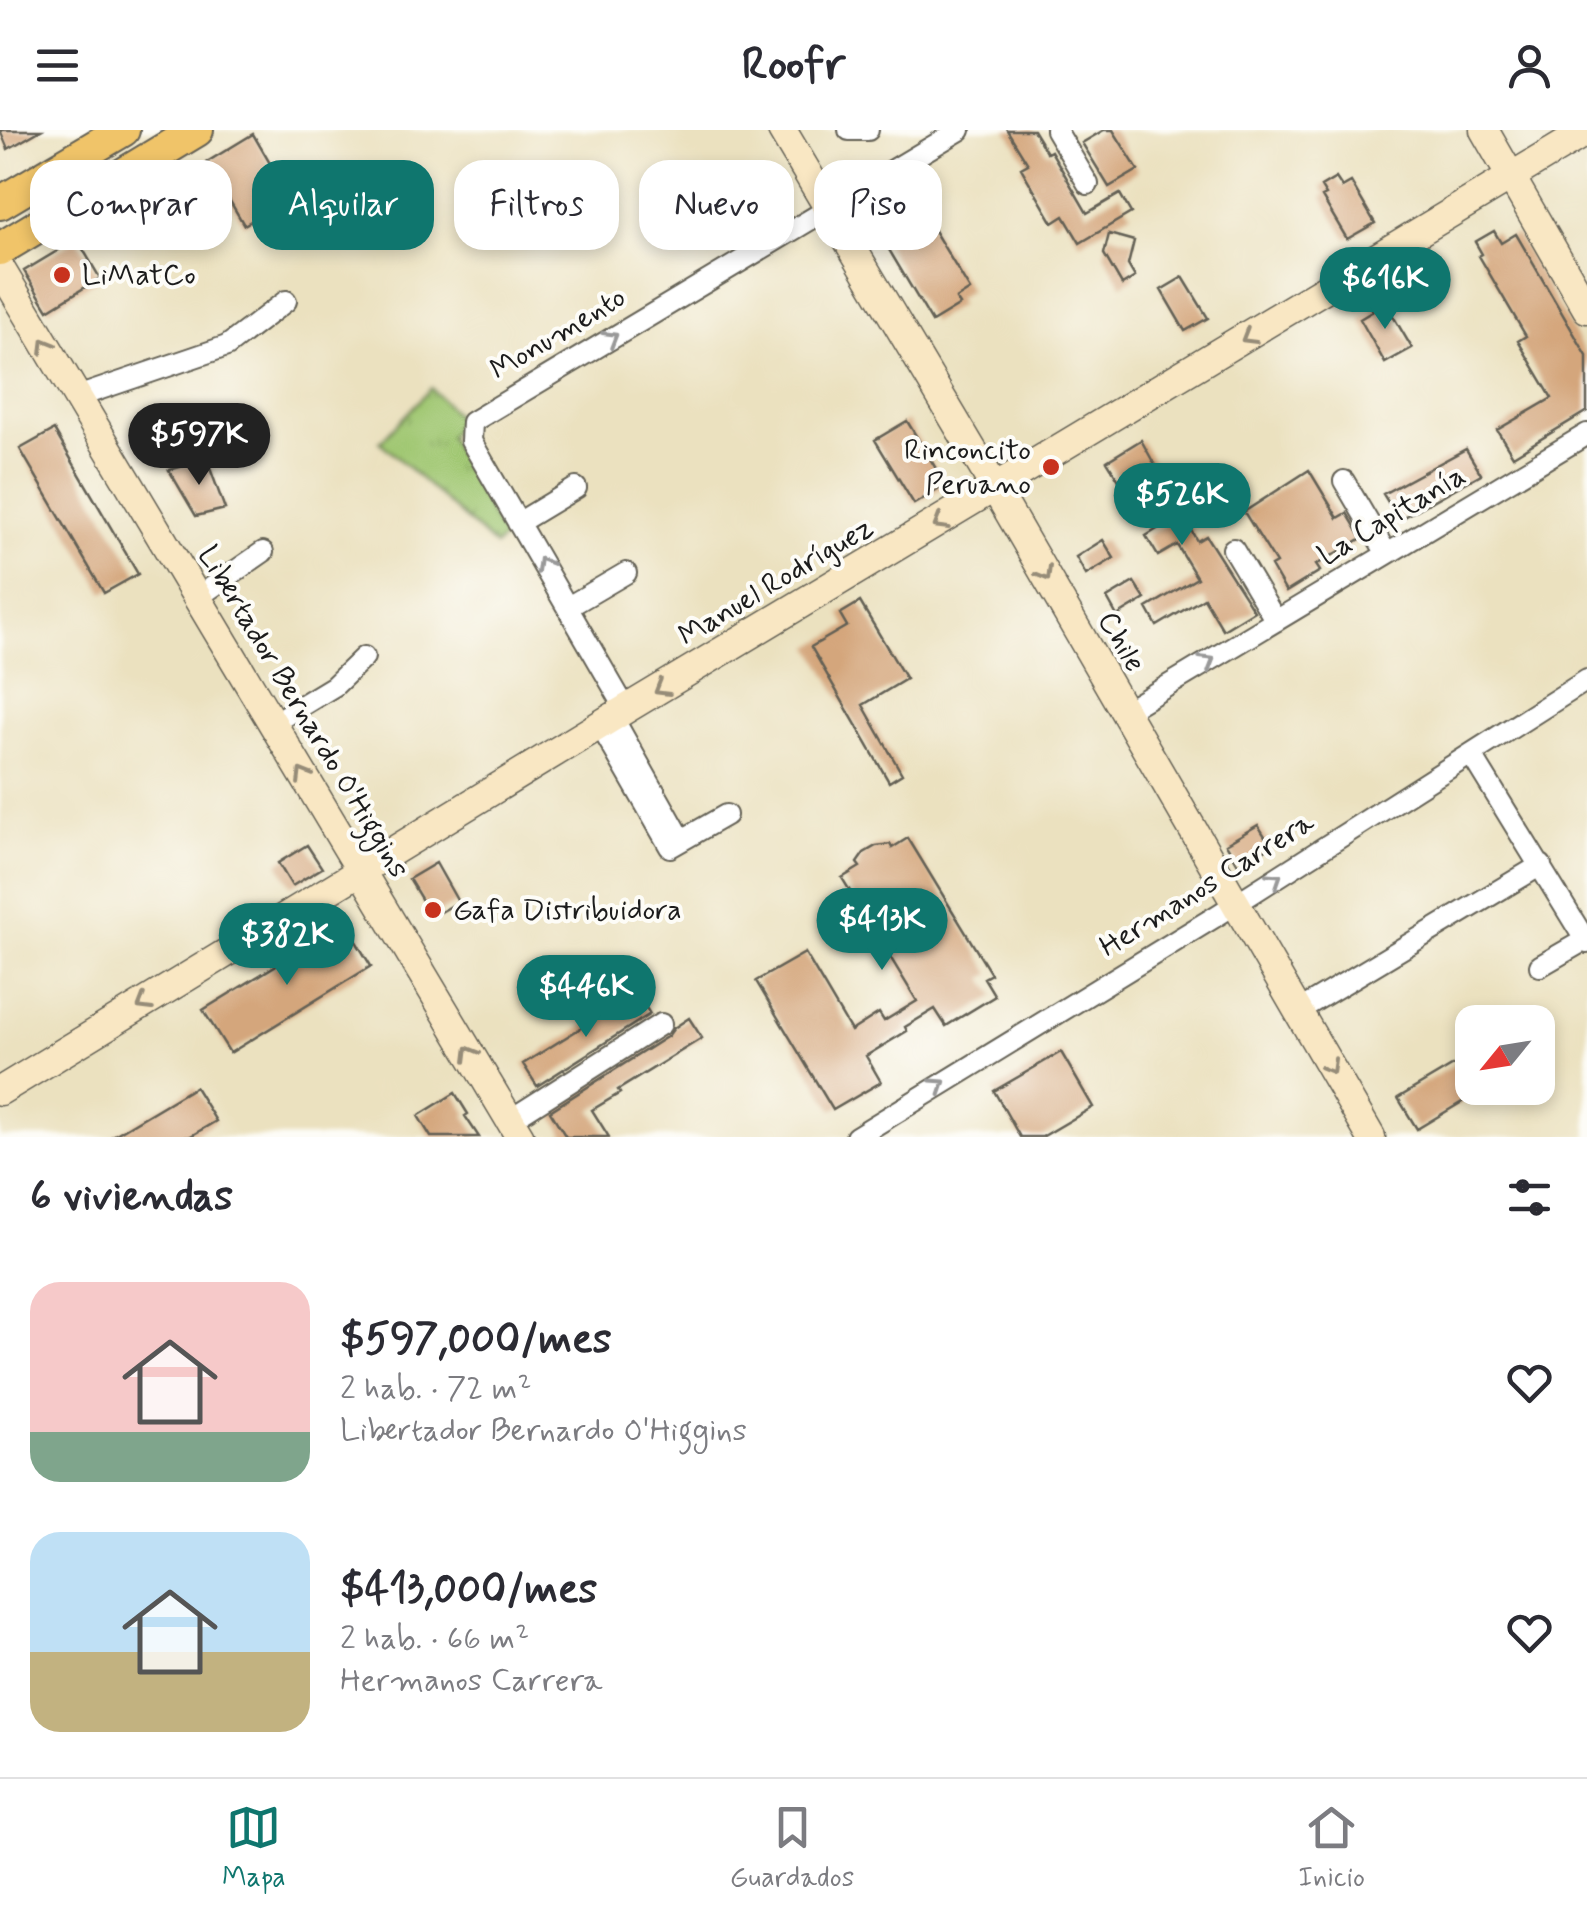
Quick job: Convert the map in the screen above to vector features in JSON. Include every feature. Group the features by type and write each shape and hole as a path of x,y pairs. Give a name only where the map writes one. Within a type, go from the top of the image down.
{"main road":[{"path":"0,203 123,130"},
{"path":"0,249 197,130"}],"street":[{"name":"Chile","path":"782,130 814,183"},
{"path":"849,130 868,130"},
{"name":"Monumento","path":"910,160 960,130"},
{"path":"1056,130 1088,184"},
{"path":"1484,130 1587,309"},
{"name":"Manuel Rodríguez","path":"0,1091 1587,131"},
{"name":"Monumento","path":"726,815 676,844 613,717 568,607 471,441 470,427 476,418 814,217"},
{"name":"Chile","path":"854,250 1371,1137"},
{"name":"Libertador Bernardo O'Higgins","path":"0,268 515,1128"},
{"path":"78,397 228,346 286,301"},
{"name":"La Capitanía","path":"1124,712 1587,434"},
{"path":"1344,481 1386,554"},
{"path":"518,523 576,488"},
{"path":"1234,549 1276,621"},
{"path":"198,597 263,552"},
{"path":"568,607 626,573"},
{"path":"272,723 334,686 364,657"},
{"name":"Hermanos Carrera","path":"856,1137 1235,904 1587,680"},
{"path":"1471,754 1586,941 1540,966"},
{"path":"1298,1011 1541,865"},
{"path":"515,1128 661,1024"}],"green space":[{"path":"431,388 459,419 449,437 504,538 495,546 380,442"}],"building":[{"path":"0,130 41,130 8,149"},
{"path":"1007,130 1033,130 1047,153 1051,151 1087,213 1120,194 1131,213 1080,243 1064,216 1053,223 1021,168 1028,164"},
{"path":"1104,130 1113,130 1138,170 1109,187 1082,143"},
{"path":"253,134 268,160 252,160 252,220 244,225 232,205 232,160 210,160"},
{"path":"1336,178 1342,187 1351,182 1375,223 1347,239 1322,197 1326,195 1321,187"},
{"path":"1494,231 1501,243 1516,234 1587,356 1587,411 1513,456 1497,430 1552,398 1518,341 1526,336 1479,256 1482,254 1475,242"},
{"path":"1109,234 1134,241 1128,265 1135,277 1122,285 1104,254"},
{"path":"942,244 970,290 956,299 960,305 932,322 889,250 942,250"},
{"name":"LiMatCo","path":"59,250 83,250 100,278 48,310 24,271"},
{"path":"1183,277 1208,318 1185,331 1161,290"},
{"path":"1383,299 1412,348 1385,363 1360,319 1373,311 1370,306"},
{"path":"907,421 946,485 914,504 875,440"},
{"path":"54,430 138,574 104,593 20,449"},
{"path":"1141,440 1197,541 1206,536 1254,611 1223,630 1204,598 1157,626 1147,608 1197,578 1177,545 1158,556 1146,536 1167,523 1139,478 1123,487 1107,461"},
{"path":"1466,449 1481,474 1399,520 1383,494"},
{"path":"207,460 225,509 196,516 169,470"},
{"path":"1309,470 1338,518 1347,513 1362,538 1316,565 1320,571 1286,592 1271,566 1276,563 1244,512"},
{"path":"1103,540 1114,558 1086,575 1076,557"},
{"path":"1134,582 1145,599 1117,616 1107,598"},
{"path":"860,602 906,679 863,705 902,774 889,782 811,647 847,626 840,614"},
{"path":"1258,825 1271,846 1239,866 1226,844"},
{"path":"908,838 991,974 984,978 995,996 946,1026 935,1009 905,1027 907,1031 866,1056 881,1082 833,1110 756,981 805,953 851,1031 879,1013 884,1021 917,1001 842,878 860,867 857,863 864,853 876,846 890,844 892,848"},
{"path":"307,845 322,868 292,886 278,863"},
{"path":"436,863 458,902 432,917 409,879"},
{"path":"345,923 371,966 230,1053 203,1010"},
{"path":"637,993 650,1014 537,1086 523,1064"},
{"path":"689,1018 702,1038 592,1110 609,1137 566,1137 550,1111 668,1036"},
{"path":"1061,1052 1093,1107 1042,1137 1020,1137 994,1091"},
{"path":"1455,1064 1457,1105 1417,1129 1398,1098"},
{"path":"195,1087 216,1121 189,1137 111,1137"},
{"path":"455,1093 479,1137 431,1137 418,1116"}],"place":[{"name":"LiMatCo","path":"62,275"},
{"name":"Rinconcito Peruano","path":"1051,467"},
{"name":"Gafa Distribuidora","path":"433,910"}]}
